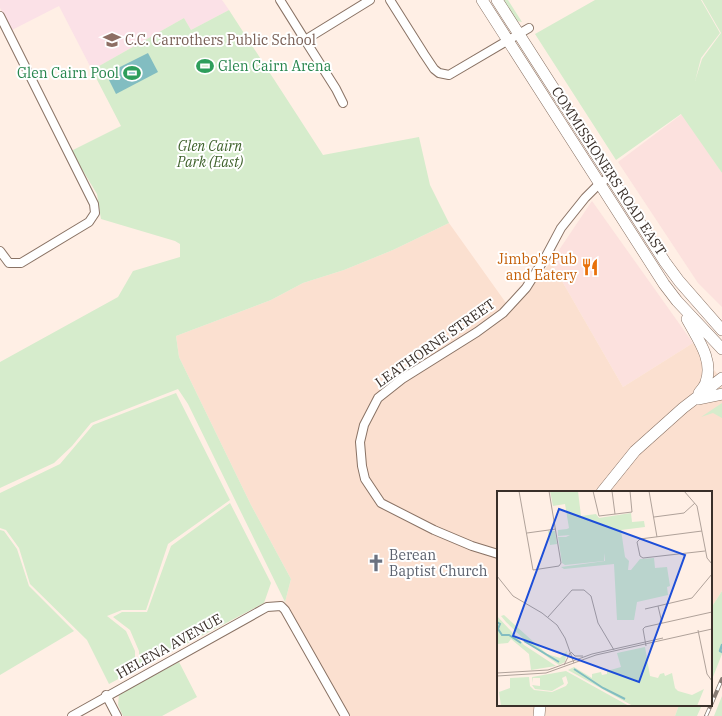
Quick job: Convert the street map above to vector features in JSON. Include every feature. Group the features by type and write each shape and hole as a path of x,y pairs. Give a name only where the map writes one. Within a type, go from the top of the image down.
{"main road":[{"name":"COMMISSIONERS ROAD EAST","path":"482,0 664,284 677,301 722,349"},
{"name":"COMMISSIONERS ROAD EAST","path":"497,0 665,262 679,281 722,330"},
{"path":"677,301 704,349 708,367 706,383 694,400"},
{"path":"603,491 635,451 683,408 722,378"},
{"path":"694,400 722,394"},
{"path":"539,716 540,706"}],"street":[{"path":"280,0 336,89 343,103"},
{"path":"305,40 370,0"},
{"path":"390,0 434,69 440,73 449,75 529,28"},
{"path":"0,16 94,204 95,213 89,222 21,263 9,263 0,251"},
{"name":"LEATHORNE STREET","path":"497,554 472,546 434,530 381,503 365,479 362,466 360,442 364,425 378,398 402,379 477,332 503,313 526,288 545,258 560,228 585,198 599,184 611,176"},
{"name":"HELENA AVENUE","path":"72,716 267,607 281,606 285,610 345,716"},
{"path":"106,696 117,716"}],"shaded area":[{"name":"C.C. Carrothers Public School","path":"0,0 222,0 229,10 191,30 184,18 92,70 59,6 12,30 0,8"},
{"path":"682,114 722,173 722,307 698,283 618,162"},
{"path":"592,201 693,343 623,387 551,262"},
{"path":"449,223 511,310 551,262 623,387 693,343 722,380 722,591 712,606 712,491 497,491 497,706 679,706 675,716 345,716 285,602 291,579 251,505 179,357 176,336 271,300 303,283 344,270 393,250"}],"green space":[{"path":"503,0 508,0 522,22 517,21"},
{"path":"595,0 701,0 720,33 701,58 695,81 702,59 721,33 702,0 722,0 722,173 681,114 616,160 535,34"},
{"name":"Glen Cairn Park (East)","path":"229,10 323,155 419,137 430,185 449,223 393,250 344,270 303,283 271,300 176,336 179,357 251,505 291,579 285,602 188,404 178,389 91,423 72,446 54,463 0,488 0,362 118,297 133,271 180,257 180,244 175,241 101,219 97,194 71,151 121,126 92,70 184,18 191,30"},
{"path":"176,393 230,500 168,544 146,610 122,610 107,616 126,631 135,651 135,670 109,684 87,640 30,584 19,548 6,530 0,528 0,493 60,464 93,425"},
{"path":"722,403 722,418 713,413 701,417"},
{"path":"230,503 271,583 264,603 139,669 139,651 130,630 113,617 122,612 147,612 171,546"},
{"path":"0,530 4,531 17,549 29,586 74,631 0,675"},
{"path":"722,591 722,654 712,679 712,606"},
{"path":"179,662 197,697 162,716 123,716 118,705 119,694"},
{"path":"722,696 722,716 714,716"},
{"path":"679,706 702,706 697,716 675,716"}],"water":[{"name":"Glen Cairn Pool","path":"148,53 158,72 116,94 106,74"}],"waterway":[{"path":"722,645 720,651 722,652"}],"railway":[{"path":"712,703 722,679"},
{"path":"706,716 711,706"}],"place":[{"name":"C.C. Carrothers Public School","path":"112,40"},
{"name":"Glen Cairn Arena","path":"205,66"},
{"name":"Glen Cairn Pool","path":"132,73"},
{"name":"Jimbo's Pub and Eatery","path":"590,267"},
{"name":"Berean Baptist Church","path":"376,563"}]}
